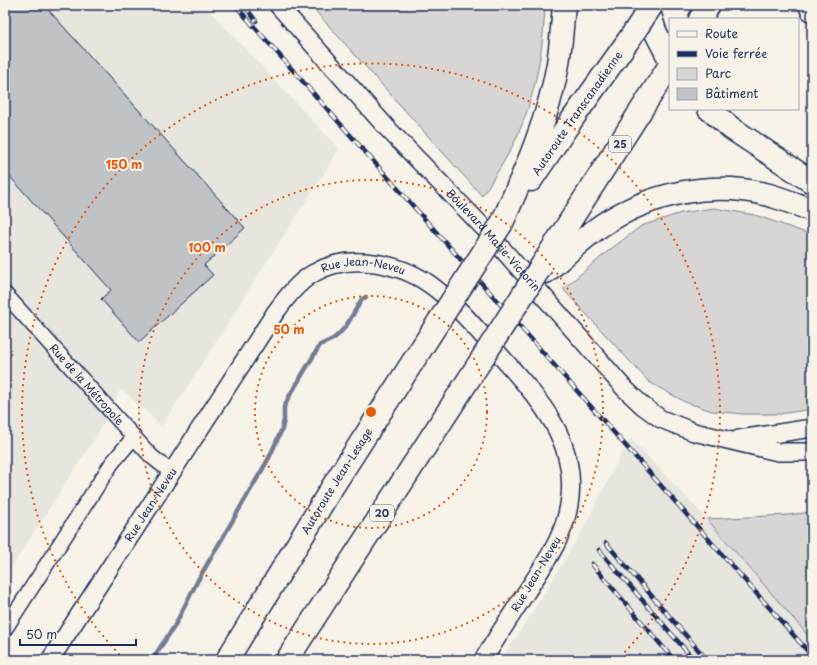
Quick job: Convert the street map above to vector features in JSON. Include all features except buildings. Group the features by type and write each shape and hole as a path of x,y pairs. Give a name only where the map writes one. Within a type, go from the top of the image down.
{"highway":[{"path":"502,223 531,155 554,85 560,54 564,5"},
{"path":"647,5 660,42 669,58"},
{"name":"Autoroute Transcanadienne","path":"502,223 652,5"},
{"path":"701,18 710,5"},
{"path":"810,5 812,10"},
{"name":"25","path":"528,288 544,269 669,67"},
{"path":"710,110 731,128 812,182"},
{"path":"544,269 612,220 647,203 676,194 708,189 739,190 768,195 812,210"},
{"name":"Autoroute Jean-Lesage","path":"227,660 341,474 502,223"},
{"name":"20","path":"287,660 528,288"}],"street":[{"name":"Boulevard Marie-Victorin","path":"278,5 387,128 483,227 633,397 652,412 671,423 706,435 778,452 812,452"},
{"name":"Rue Jean-Neveu","path":"50,660 274,313 298,285 309,276 322,269 347,263 383,265 417,277 429,284 463,313 534,394 557,428 564,446 570,466 571,487 569,507 559,539 546,562 483,660"},
{"name":"Rue de la Métropole","path":"5,294 151,456 171,472"},
{"name":"Boulevard Marie-Victorin","path":"731,440 812,428"},
{"path":"5,629 112,463 134,437"}],"shaded area":[{"path":"5,5 204,5 339,149 162,426 121,389 95,438 5,577"},
{"path":"630,438 707,519 812,640 812,660 501,660 553,580 583,529"}],"green space":[{"path":"310,5 545,5 542,42 536,79 526,115 511,149 482,196"},
{"path":"714,208 755,215 812,235 812,409 780,414 743,414 712,411 685,402 649,382 563,289 641,226 681,213"},
{"path":"812,512 812,640 707,519 787,515"}],"waterway":[{"path":"154,660 157,652 174,627 198,580 269,458 282,429 284,407 290,395 320,345 333,339 339,334 346,326 362,299 366,297"}],"railway":[{"path":"235,5 812,656"},
{"path":"244,5 256,21"},
{"path":"606,543 707,660"},
{"path":"599,550 694,660"},
{"path":"592,564 674,660"}]}
